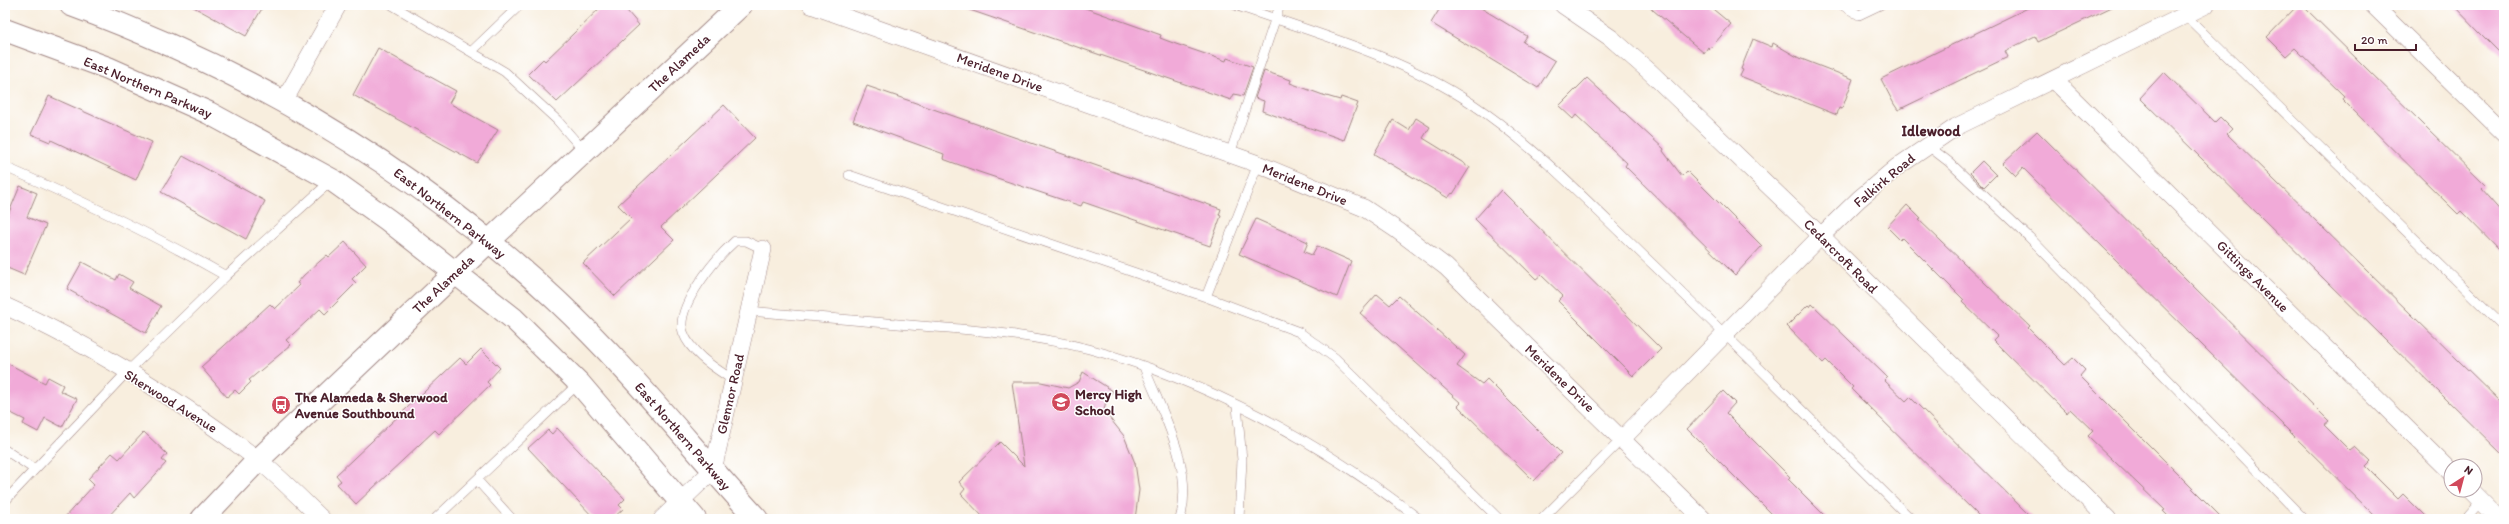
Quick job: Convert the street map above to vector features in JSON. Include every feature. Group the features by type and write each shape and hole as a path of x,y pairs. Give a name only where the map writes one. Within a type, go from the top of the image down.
{"main road":[{"name":"East Northern Parkway","path":"71,5 179,49 284,102 380,160 489,241 556,300 597,340 684,435 757,519"},
{"name":"The Alameda","path":"202,519 258,460 455,272 741,5"},
{"name":"East Northern Parkway","path":"5,30 108,68 209,113 332,180 514,318 579,383 695,519"}],"street":[{"path":"284,102 338,5"},
{"name":"Meridene Drive","path":"811,5 1258,164 1364,208 1397,230 1446,267 1703,519"},
{"name":"Cedarcroft Road","path":"1563,5 1611,38 1650,72 1821,236 2108,519"},
{"name":"Falkirk Road","path":"1622,438 1859,199 1927,145 1956,127 2056,80 2206,5"},
{"path":"2373,5 2504,133"},
{"name":"Gittings Avenue","path":"2056,80 2443,464"},
{"name":"Glennor Road","path":"713,470 763,249"},
{"name":"Sherwood Avenue","path":"5,306 80,344 210,425 258,460 322,519"},
{"path":"662,519 713,470"},
{"path":"2478,498 2499,519"}],"lane":[{"path":"392,5 472,51 505,72 557,120 584,151"},
{"path":"472,51 520,5"},
{"path":"1235,5 1372,54 1446,88 1470,103 1526,144 1573,185 1726,334 1911,519"},
{"path":"1230,154 1280,5"},
{"path":"1842,5 1859,15 1880,5"},
{"path":"2186,16 2504,327"},
{"path":"1927,145 1949,162 2029,237 2304,519"},
{"path":"1206,297 1258,164"},
{"path":"5,167 80,200 155,236 226,276"},
{"path":"849,175 1206,297 1299,332 1314,341 1335,358 1499,519"},
{"path":"5,500 127,372 226,276 332,180"},
{"path":"733,380 708,363 692,348 683,331 685,308 703,275 735,241 746,241 763,249"},
{"path":"749,311 995,332 1088,349 1144,366 1194,384 1321,451 1366,480 1419,519"},
{"path":"1144,366 1182,467 1183,509 1180,519"},
{"path":"435,519 579,383"},
{"path":"1237,406 1242,460 1239,519"},
{"path":"1542,519 1622,438"},
{"path":"5,450 34,469"},
{"path":"477,480 512,519"},
{"path":"2466,519 2475,498"}],"building":[{"path":"190,5 264,5 246,36"},
{"path":"603,5 622,5 639,25 557,102 528,74 543,59 545,61"},
{"path":"965,5 1077,5 1161,35 1160,38 1176,44 1226,61 1227,58 1253,67 1243,96 1234,94 1231,100 964,8"},
{"path":"1442,5 1476,5 1527,36 1523,42 1555,61 1538,88 1431,23"},
{"path":"1647,5 1708,5 1731,24 1710,49 1708,47 1704,53"},
{"path":"2034,5 2116,5 2038,42 2035,36 2005,51 2008,57 1898,110 1881,79"},
{"path":"2298,5 2302,5 2485,185 2481,189 2504,215 2504,255 2461,211 2458,214 2342,99 2344,96 2295,48 2286,56 2267,37"},
{"path":"2453,5 2504,5 2504,57 2479,32"},
{"path":"1753,39 1772,47 1773,43 1799,58 1853,79 1842,109 1839,108 1837,115 1740,76 1743,70 1741,69"},
{"path":"378,48 456,91 449,103 498,130 477,163 353,95"},
{"path":"1264,71 1291,80 1290,83 1323,95 1340,100 1341,97 1358,103 1344,140 1262,111 1264,101 1255,98"},
{"path":"2164,72 2215,122 2220,117 2232,129 2227,134 2504,405 2504,456 2140,98"},
{"path":"1587,78 1664,149 1663,151 1682,176 1687,171 1762,246 1735,275 1625,166 1627,163 1576,115 1573,119 1559,106"},
{"path":"867,86 1221,209 1219,215 1221,216 1210,246 1083,202 1081,206 979,172 943,159 944,154 853,121"},
{"path":"49,96 152,142 136,180 51,140 50,142 31,134"},
{"path":"724,105 755,138 661,227 674,240 615,296 583,263 631,218 618,205"},
{"path":"1416,118 1430,127 1423,138 1470,167 1453,194 1452,193 1448,198 1374,154 1393,120 1409,130"},
{"path":"2037,131 2329,421 2324,425 2350,451 2355,447 2371,462 2366,467 2398,499 2403,494 2428,519 2378,519 2023,168 2016,176 2003,163"},
{"path":"183,156 265,201 246,239 161,192"},
{"path":"1982,161 1996,175 1984,187 1970,173"},
{"path":"20,186 37,193 27,217 46,225 24,275 5,267 5,222"},
{"path":"1501,190 1661,349 1633,376 1558,301 1563,296 1541,275 1536,279 1475,219"},
{"path":"1907,205 1921,219 1919,220 2030,326 2028,328 2065,365 2073,358 2085,370 2080,376 2223,519 2171,519 2163,511 2165,510 2088,436 2093,431 2070,409 2067,413 1993,340 1997,336 1962,302 1964,300 1902,238 1900,240 1887,227"},
{"path":"1256,219 1308,242 1304,252 1312,255 1317,246 1351,261 1337,297 1239,254"},
{"path":"345,242 366,265 352,279 356,283 325,314 320,309 286,340 291,345 249,380 251,382 239,394 235,390 227,397 201,367 270,304 275,309 300,285 297,283 304,275 327,255 329,257"},
{"path":"82,262 116,280 119,274 133,282 129,288 161,306 146,333 67,289"},
{"path":"1377,294 1390,305 1399,296 1465,355 1457,366 1482,384 1487,379 1561,453 1534,481 1458,406 1461,403 1360,313"},
{"path":"1812,304 1887,377 1884,380 1906,401 1910,397 2033,519 1982,519 1851,389 1853,387 1826,360 1823,363 1787,326 1808,305 1810,307"},
{"path":"481,349 500,368 487,382 490,385 439,434 435,430 356,504 337,484 341,481 336,475 460,358 466,364"},
{"path":"5,362 45,383 48,377 63,385 60,391 77,399 62,427 45,418 38,432 23,424 25,420 5,410"},
{"path":"1083,372 1113,391 1106,400 1104,411 1124,436 1135,463 1139,490 1135,519 985,519 961,494 965,489 959,482 1000,442 1024,466 1012,382 1041,382 1068,388 1079,382"},
{"path":"1723,391 1735,403 1726,413 1790,477 1788,479 1828,519 1777,519 1687,429"},
{"path":"557,428 625,499 619,505 623,509 612,519 595,519 528,448 548,430 552,434"},
{"path":"144,432 167,454 162,460 166,463 134,498 130,493 106,519 63,519 94,485 88,479 112,453 119,459"}],"place":[{"name":"Mercy High School","path":"1061,402"},
{"name":"The Alameda & Sherwood Avenue Southbound","path":"281,405"}],"district":[{"name":"Idlewood","path":"1931,131"}]}
